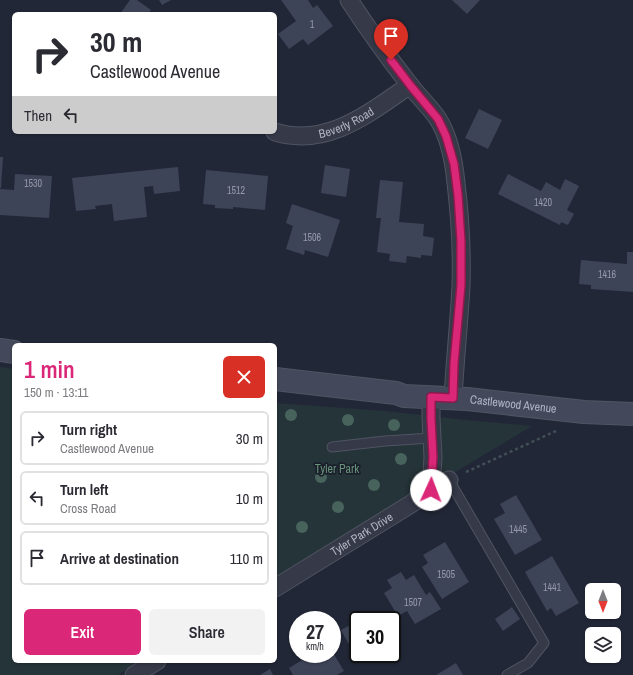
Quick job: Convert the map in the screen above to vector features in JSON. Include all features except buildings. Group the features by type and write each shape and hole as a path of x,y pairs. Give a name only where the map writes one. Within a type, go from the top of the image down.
{"street":[{"path":"349,0 381,48 438,119 446,136 454,164 458,195 461,285 454,364 453,398"},
{"name":"Beverly Road","path":"277,133 300,136 323,134 348,125 364,116 410,85"},
{"path":"0,350 12,352"},
{"name":"Castlewood Avenue","path":"277,379 396,393 404,396 467,399 584,412 633,414"},
{"path":"431,397 433,457 431,490"},
{"name":"Tyler Park Drive","path":"277,587 449,480"},
{"path":"134,675 154,663"}],"lane":[{"path":"332,447 385,441 432,438"},
{"path":"449,480 544,643 528,663 507,675"}],"path":[{"path":"449,480 558,430"}],"green space":[{"path":"0,367 12,369 12,663 138,663 118,675 0,675"},
{"name":"Tyler Park","path":"277,403 385,411 532,426 277,579"}],"route":[{"path":"391,60 438,119 446,136 454,164 458,195 461,241 461,285 454,364 453,398 431,397 433,457 431,490"}]}
